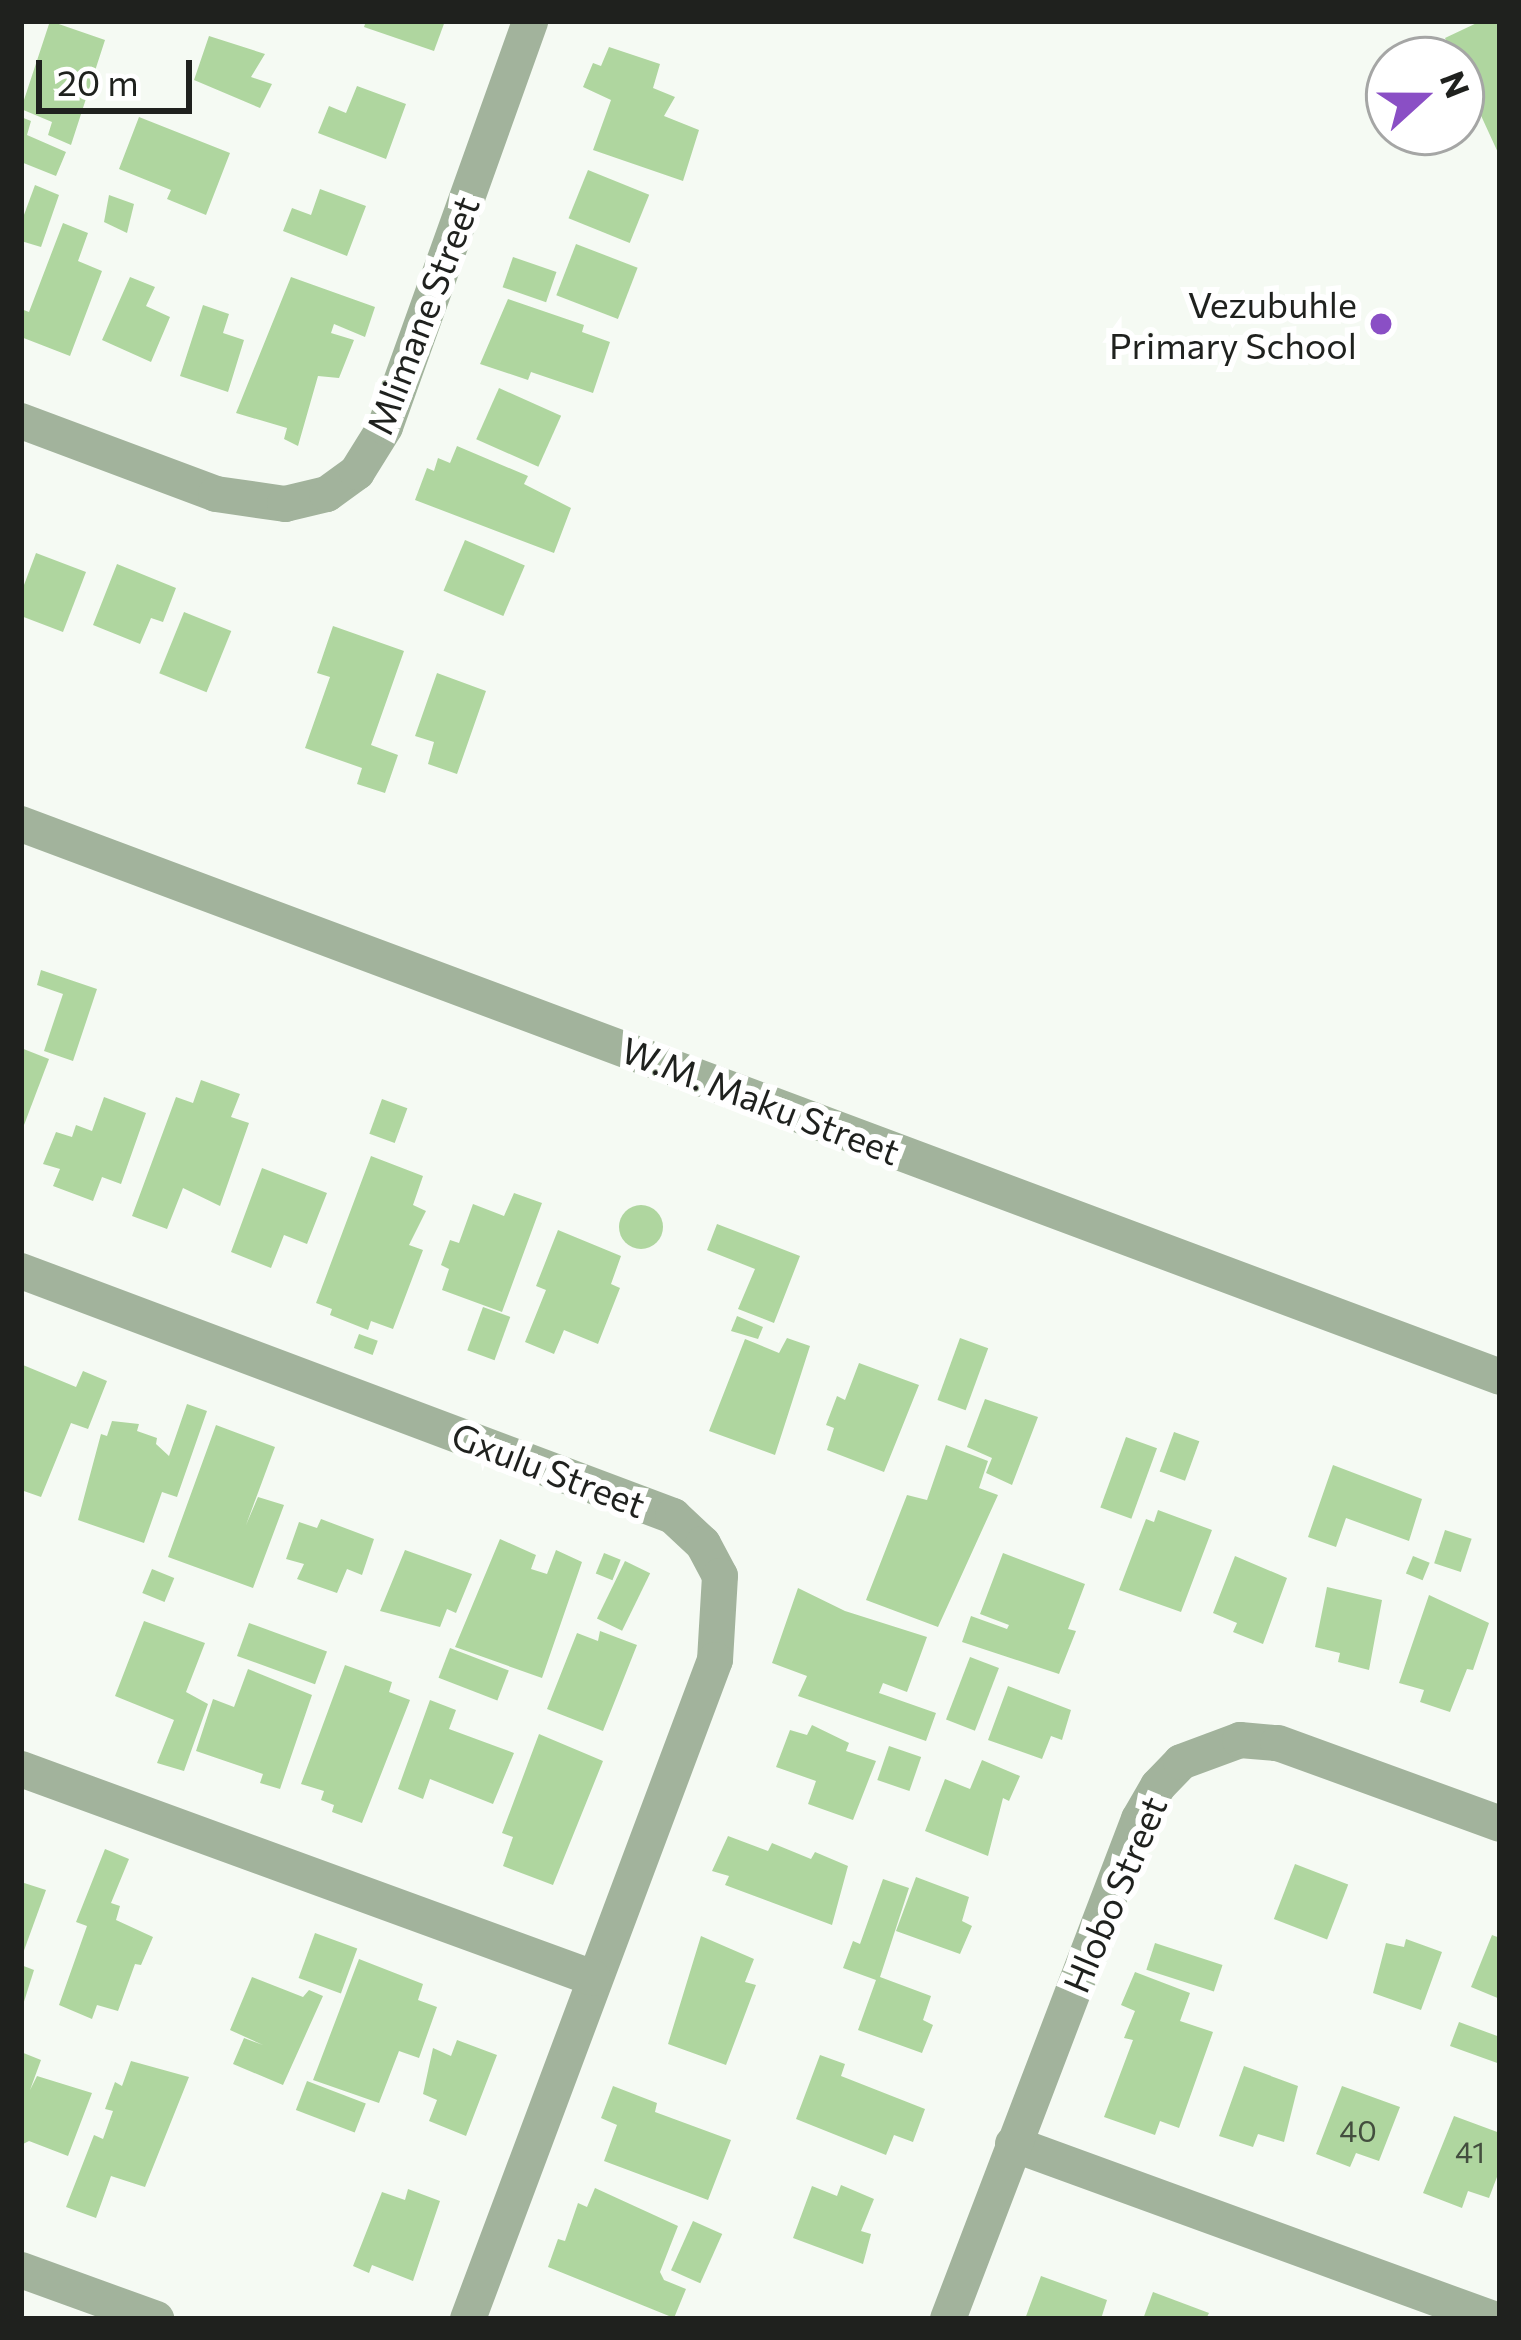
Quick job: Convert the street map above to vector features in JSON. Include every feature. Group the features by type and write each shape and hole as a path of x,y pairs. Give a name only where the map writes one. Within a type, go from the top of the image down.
{"street":[{"name":"Mlimane Street","path":"21,421 216,494 285,504 327,494 357,472 385,427 530,21"},
{"name":"W.M. Maku Street","path":"21,824 1500,1377"},
{"name":"Gxulu Street","path":"21,1271 674,1516 703,1544 720,1576 716,1660 592,1978 468,2319"},
{"name":"Hlobo Street","path":"948,2319 1139,1819 1158,1786 1181,1762 1240,1740 1278,1743 1500,1824"},
{"path":"21,1769 592,1978"},
{"path":"1013,2144 1493,2319"},
{"path":"21,2270 156,2319"}],"building":[{"path":"50,21 105,40 71,145 48,135 52,122 21,109"},
{"path":"366,21 445,21 434,51 364,27"},
{"path":"1481,21 1500,21 1500,157 1485,124 1485,36 1449,36"},
{"path":"209,36 265,54 251,77 272,84 260,108 194,80"},
{"path":"609,47 660,64 653,88 675,97 664,116 699,130 683,181 593,150 611,100 583,87 593,63 601,66"},
{"path":"357,86 406,104 386,159 318,133 329,106 346,113"},
{"path":"21,117 31,121 27,135 66,152 56,176 21,162"},
{"path":"139,117 230,153 206,215 167,199 171,190 119,169"},
{"path":"588,170 649,195 630,243 569,218"},
{"path":"35,185 59,195 41,247 21,241 21,223"},
{"path":"320,189 366,206 347,256 283,231 292,208 311,215"},
{"path":"109,195 134,204 127,233 104,222"},
{"path":"63,223 88,233 78,261 102,271 70,356 21,337 21,309 29,312"},
{"path":"576,244 638,268 618,319 556,295"},
{"path":"513,257 556,272 546,302 503,287"},
{"path":"130,277 155,287 146,306 170,317 151,362 102,340"},
{"path":"291,277 375,307 365,337 334,324 331,333 354,340 339,378 318,376 298,446 284,439 287,428 236,413"},
{"path":"508,299 584,325 582,332 610,342 593,393 531,372 528,380 480,364"},
{"path":"203,305 229,314 223,333 244,340 228,392 180,376"},
{"path":"499,388 561,416 538,467 476,439"},
{"path":"457,446 528,476 524,484 571,508 554,553 415,500 427,468 434,471 438,458 450,463"},
{"path":"465,540 525,565 503,616 444,591"},
{"path":"36,553 86,572 63,632 21,616 21,593"},
{"path":"117,564 176,588 163,622 151,618 140,644 93,625"},
{"path":"184,612 231,631 207,692 159,673"},
{"path":"333,626 404,651 371,745 398,755 385,793 357,784 362,768 305,748 330,677 317,673"},
{"path":"437,673 486,691 457,774 428,764 434,742 415,736"},
{"path":"41,970 97,989 73,1061 44,1051 63,994 37,985"},
{"path":"21,1048 49,1059 21,1133"},
{"path":"201,1080 240,1094 231,1117 249,1123 220,1206 183,1188 167,1229 132,1216 176,1097 193,1103"},
{"path":"104,1097 146,1113 121,1184 102,1177 93,1201 53,1186 60,1169 43,1164 56,1132 72,1137 76,1125 92,1131"},
{"path":"382,1099 407,1108 395,1143 369,1134"},
{"path":"371,1156 423,1176 413,1205 426,1211 409,1245 423,1250 393,1329 371,1321 368,1330 330,1315 332,1309 316,1303"},
{"path":"262,1168 327,1193 307,1244 284,1235 271,1268 231,1252"},
{"path":"514,1193 542,1203 502,1312 442,1290 449,1269 441,1265 450,1240 459,1243 473,1204 504,1216"},
{"path":"641,1205 656,1212 663,1227 656,1242 641,1249 626,1242 619,1227 626,1212"},
{"path":"717,1224 800,1256 774,1323 738,1309 755,1269 707,1250"},
{"path":"558,1230 621,1256 611,1284 620,1288 598,1344 564,1330 554,1354 525,1342 546,1290 536,1286"},
{"path":"483,1307 510,1317 495,1360 467,1350"},
{"path":"737,1316 763,1327 758,1339 731,1331"},
{"path":"359,1334 378,1341 373,1355 354,1348"},
{"path":"787,1338 810,1346 775,1455 709,1431 745,1339 779,1353"},
{"path":"960,1338 988,1348 966,1410 937,1400"},
{"path":"859,1363 919,1385 884,1472 827,1450 834,1428 826,1425 837,1396 845,1400"},
{"path":"23,1365 76,1387 83,1371 107,1381 88,1429 71,1423 41,1497 21,1490"},
{"path":"985,1399 1038,1417 1012,1485 986,1473 992,1458 967,1447"},
{"path":"187,1404 207,1411 177,1497 162,1492 144,1543 78,1520 101,1434 107,1436 112,1421 139,1424 137,1431 157,1438 156,1444 169,1456"},
{"path":"216,1425 275,1447 246,1525 258,1497 284,1505 253,1588 168,1557"},
{"path":"1174,1432 1199,1441 1185,1481 1160,1471"},
{"path":"1126,1437 1157,1448 1131,1519 1100,1507"},
{"path":"946,1445 988,1461 979,1488 998,1495 938,1627 866,1600 907,1495 927,1500"},
{"path":"1333,1465 1422,1499 1409,1541 1346,1518 1336,1547 1308,1537"},
{"path":"1158,1510 1212,1530 1181,1612 1119,1590 1146,1519 1154,1522"},
{"path":"321,1519 374,1539 362,1575 347,1569 337,1593 297,1579 304,1564 286,1559 299,1522 317,1528"},
{"path":"1445,1530 1472,1539 1461,1572 1434,1563"},
{"path":"500,1539 536,1555 531,1569 547,1574 556,1550 582,1562 542,1678 455,1647"},
{"path":"405,1550 472,1574 456,1613 447,1609 440,1627 380,1611"},
{"path":"604,1553 621,1560 612,1580 596,1573"},
{"path":"1003,1553 1085,1584 1068,1629 1076,1631 1059,1674 962,1642 971,1616 1007,1629 1009,1625 980,1614"},
{"path":"1235,1556 1287,1578 1263,1644 1233,1632 1237,1623 1213,1613"},
{"path":"1413,1556 1430,1563 1423,1580 1406,1574"},
{"path":"625,1561 650,1573 622,1631 597,1619"},
{"path":"152,1569 174,1578 165,1602 142,1593"},
{"path":"1327,1587 1382,1600 1369,1670 1338,1662 1340,1653 1315,1647"},
{"path":"798,1588 845,1611 927,1637 907,1692 883,1683 879,1693 936,1713 926,1741 798,1696 807,1676 772,1663"},
{"path":"1429,1595 1489,1623 1473,1670 1467,1669 1450,1712 1420,1702 1424,1690 1399,1683"},
{"path":"144,1621 205,1643 186,1692 208,1704 184,1771 157,1763 174,1720 115,1696"},
{"path":"249,1623 327,1651 315,1684 237,1656"},
{"path":"600,1631 637,1645 603,1731 547,1709 577,1633 598,1641"},
{"path":"450,1648 509,1671 497,1700 439,1678"},
{"path":"970,1657 999,1668 975,1731 946,1720"},
{"path":"345,1665 392,1682 389,1692 410,1700 362,1823 332,1812 334,1805 321,1800 324,1791 301,1784"},
{"path":"248,1669 312,1695 280,1789 260,1783 263,1774 196,1751 213,1699 234,1707"},
{"path":"1008,1686 1071,1710 1062,1740 1051,1736 1042,1759 988,1740"},
{"path":"430,1700 456,1710 449,1729 514,1753 493,1804 430,1779 423,1799 398,1789"},
{"path":"812,1725 849,1743 846,1751 876,1761 853,1820 808,1804 816,1781 776,1767 790,1730 807,1735"},
{"path":"539,1734 603,1761 553,1885 503,1866 513,1837 502,1833"},
{"path":"889,1746 921,1757 909,1791 877,1780"},
{"path":"982,1760 1020,1776 1009,1801 1003,1798 988,1856 925,1831 945,1779 970,1789"},
{"path":"728,1836 768,1851 772,1843 811,1859 815,1852 848,1866 832,1925 725,1885 729,1876 712,1871"},
{"path":"105,1849 129,1859 111,1903 120,1906 116,1920 153,1937 141,1965 135,1964 118,2011 97,2005 92,2019 59,2005 87,1926 76,1922"},
{"path":"1295,1864 1348,1884 1327,1940 1274,1919"},
{"path":"916,1877 969,1897 962,1921 972,1926 960,1954 896,1931"},
{"path":"883,1879 909,1888 880,1977 931,1996 923,2020 933,2025 922,2053 858,2030 876,1980 843,1968 853,1941 860,1944"},
{"path":"21,1882 46,1890 22,1956 21,1956"},
{"path":"315,1933 357,1948 341,1993 299,1978"},
{"path":"1492,1935 1500,1938 1500,1999 1471,1987"},
{"path":"701,1936 754,1959 745,1982 756,1985 726,2065 668,2044"},
{"path":"1406,1939 1442,1952 1421,2010 1373,1993 1386,1943 1404,1947"},
{"path":"1155,1943 1223,1965 1214,1992 1146,1970"},
{"path":"359,1959 423,1984 418,2000 437,2007 419,2058 399,2051 379,2103 313,2080"},
{"path":"21,1965 34,1970 22,2008 21,2008"},
{"path":"1135,1972 1190,1993 1180,2021 1213,2032 1179,2128 1160,2121 1155,2135 1104,2117 1133,2040 1124,2038 1135,2011 1121,2005"},
{"path":"252,1977 303,1997 309,1990 323,1996 283,2085 233,2064 244,2038 263,2045 230,2030"},
{"path":"1459,2022 1500,2037 1500,2064 1450,2046"},
{"path":"457,2040 497,2055 466,2136 429,2121 437,2100 423,2094 433,2048 451,2056"},
{"path":"21,2052 41,2060 30,2090 37,2076 92,2093 68,2156 29,2141 21,2145"},
{"path":"820,2055 845,2064 841,2076 925,2109 913,2142 894,2135 886,2155 796,2119"},
{"path":"131,2061 189,2077 145,2187 111,2176 96,2218 66,2207 94,2135 103,2139 113,2111 105,2109 115,2082 122,2086"},
{"path":"1244,2066 1298,2086 1284,2142 1258,2134 1253,2147 1219,2136"},
{"path":"307,2081 366,2104 355,2133 296,2110"},
{"path":"613,2086 657,2103 655,2112 731,2140 708,2200 604,2161 617,2125 601,2118"},
{"path":"1342,2086 1400,2107 1379,2161 1356,2153 1350,2167 1316,2154"},
{"path":"1454,2116 1500,2133 1500,2169 1489,2198 1468,2191 1462,2208 1423,2193"},
{"path":"841,2185 874,2199 861,2231 871,2234 863,2264 793,2238 812,2186 837,2196"},
{"path":"595,2188 678,2226 660,2272 664,2280 686,2289 674,2318 548,2267 558,2239 565,2241 578,2203 587,2207"},
{"path":"408,2189 440,2201 413,2281 372,2265 369,2273 353,2266 382,2192 405,2200"},
{"path":"693,2221 722,2234 700,2283 671,2270"},
{"path":"1041,2276 1107,2300 1101,2319 1025,2319"},
{"path":"1153,2292 1209,2313 1206,2319 1143,2319"}],"place":[{"name":"Vezubuhle Primary School","path":"1381,324"}]}
